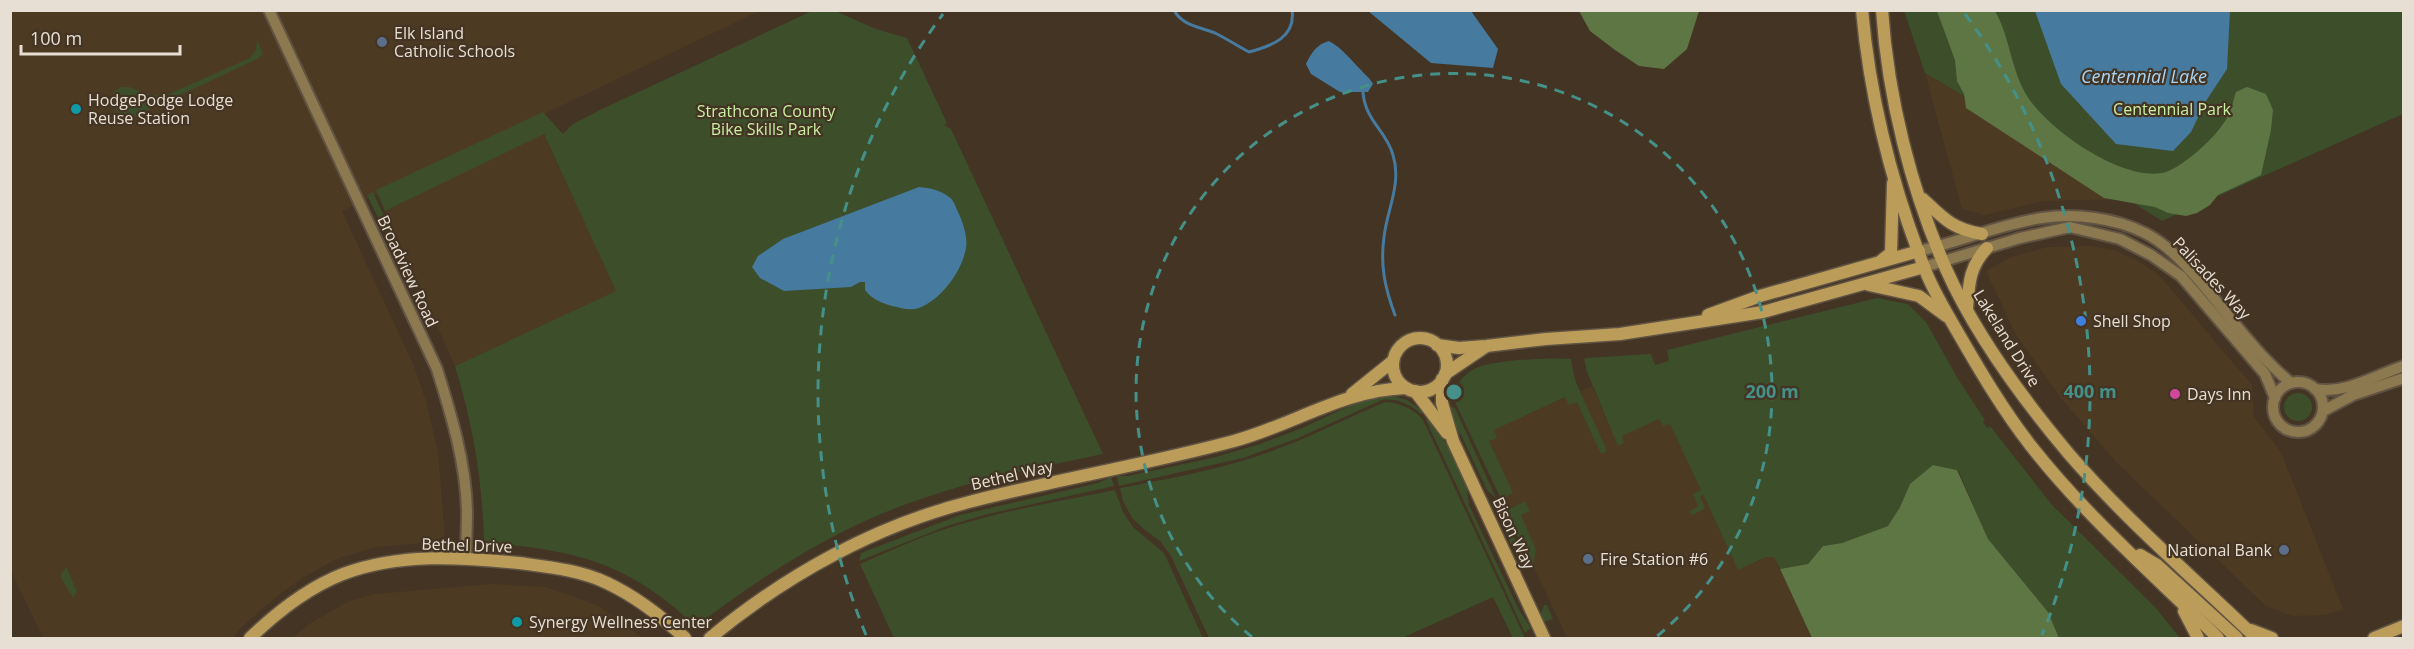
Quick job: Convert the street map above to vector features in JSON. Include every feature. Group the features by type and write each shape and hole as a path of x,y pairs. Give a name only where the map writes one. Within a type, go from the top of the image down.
{"street":[{"name":"Broadview Road","path":"269,10 436,369 449,409 464,476 467,511 466,559"},
{"path":"1862,10 1870,78 1893,174 1924,267 1950,320 1988,385 2032,446 2123,545 2218,639"},
{"name":"Lakeland Drive","path":"1882,10 1896,106 1920,196 1937,247 1967,310 2010,378 2070,455 2256,639"},
{"path":"1878,262 1891,253 1893,174"},
{"path":"1920,196 1948,223 1965,231 1982,234"},
{"name":"Palisades Way","path":"1919,251 2040,219 2070,216 2093,218 2145,233 2180,260 2269,365 2291,383 2308,384 2315,389 2329,391 2403,366"},
{"name":"Palisades Way","path":"1924,267 2020,238 2070,227 2103,234 2136,246 2181,276 2265,374 2275,398 2274,412 2277,419 2287,429 2295,431 2302,431 2316,424 2323,411 2353,395 2403,378"},
{"path":"1967,310 1971,270 1987,248"},
{"path":"1688,323 1760,296 1919,251"},
{"path":"1486,346 1428,390 1411,390 1397,379 1393,361 1399,348 1410,340 1425,339 1437,345 1459,348 1620,334 1763,312 1924,267"},
{"path":"1865,285 1919,296 1950,320"},
{"path":"1437,345 1446,358 1444,377"},
{"name":"Bethel Way","path":"1345,399 1393,361"},
{"name":"Bison Way","path":"1444,377 1442,403 1453,441 1544,639"},
{"path":"2275,398 2291,383"},
{"name":"Bethel Way","path":"710,639 769,594 815,565 863,540 916,519 972,501 1236,441 1345,399 1380,389 1411,390"},
{"path":"2315,389 2320,395 2323,411"},
{"name":"Bison Way","path":"1411,390 1453,441"},
{"path":"2123,545 2157,565 2237,639"},
{"name":"Bethel Drive","path":"250,639 272,617 303,595 343,574 380,563 431,558 554,567 606,582 654,610 685,639"},
{"path":"2165,586 2185,613 2198,639"},
{"path":"2374,639 2403,626"},
{"path":"2245,627 2272,639"},
{"path":"2401,639 2403,635"}],"shaded area":[{"path":"11,11 759,11 342,211 414,366 426,401 438,452 445,536 433,542 376,547 337,559 302,578 270,602 233,638 43,638 11,571"},
{"path":"1925,73 2128,199 2044,201 1985,215 1962,209"},
{"path":"543,133 617,291 455,366 385,211"},
{"path":"2092,246 2113,250 2135,259 2158,274 2252,385 2254,417 2281,452 2343,609 2325,615 2293,616 2266,606 2115,461 2060,397 2016,335 1986,271 2011,257 2047,247"},
{"path":"1592,386 1618,445 1621,436 1659,418 1663,426 1670,423 1738,569 1766,557 1774,557 1812,638 1567,638 1473,437"},
{"path":"490,584 546,587 599,606 643,638 292,638 309,624 349,601 375,594"}],"green space":[{"name":"Strathcona County Bike Skills Park","path":"812,11 835,11 876,29 907,38 947,123 944,125 951,129 1103,454 966,485 891,510 805,552 751,586 699,624 693,624 646,587 623,573 599,563 548,550 489,543 484,540 476,452 455,366 616,291 544,134 385,211 376,190 543,112 563,134 573,124 602,109"},
{"path":"1579,11 1699,11 1687,49 1664,69 1639,66 1615,50 1590,31"},
{"name":"Centennial Park","path":"1904,11 2403,11 2403,114 2162,221 1925,73"},
{"path":"1937,11 1995,11 2022,86 2037,109 2068,137 2087,150 2126,169 2145,173 2162,173 2170,170 2189,159 2215,134 2229,115 2236,92 2247,87 2266,94 2273,110 2261,175 2218,195 2210,205 2197,213 2186,216 2168,213 2155,207 2104,198 1966,108 1964,94 1957,81 1955,60"},
{"path":"257,39 263,54 257,59 133,117 121,115 114,108 113,93 121,87 129,87 150,95 169,94 250,58 256,50"},
{"path":"373,192 408,269 400,263 367,195"},
{"path":"1877,298 1908,304 1926,322 1958,379 1985,420 1983,422 1987,428 1990,426 2052,505 2155,607 2180,638 2059,638 2048,612 1988,540 1958,470 1934,465 1910,484 1900,507 1888,526 1842,543 1823,546 1808,564 1780,569 1774,557 1766,557 1738,570 1703,494 1700,496 1705,509 1691,515 1690,511 1698,506 1693,494 1701,490 1670,424 1663,426 1659,419 1622,436 1624,443 1618,446 1587,372 1584,359 1587,358 1651,354 1655,365 1669,361 1667,350"},
{"path":"1550,358 1571,359 1575,380 1607,451 1601,454 1577,402 1569,405 1565,397 1494,430 1497,438 1489,441 1513,493 1501,499 1455,402 1457,386 1467,374 1484,365"},
{"path":"2298,393 2308,397 2312,407 2308,417 2298,421 2288,417 2284,407 2288,397"},
{"path":"1390,395 1407,400 1424,412 1421,414 1398,401 1382,400 1296,439 1243,458 1119,486 1117,476 1128,476 1216,457 1260,444 1302,428 1364,399"},
{"path":"1385,402 1406,407 1423,420 1525,638 1513,638 1493,597 1402,638 1209,638 1171,556 1160,541 1132,518 1123,501 1120,488 1207,470 1258,456"},
{"path":"1449,406 1455,408 1496,498 1487,490 1461,435 1455,429"},
{"path":"1428,416 1450,450 1466,483 1469,505 1519,610 1531,628 1525,633 1426,420"},
{"path":"1933,465 1957,470 1988,539 2048,612 2059,638 1812,638 1780,569 1808,564 1823,546 1842,543 1888,526 1900,507 1910,484"},
{"path":"1111,477 1114,486 984,515 947,526 859,561 861,553 960,515 1098,483"},
{"path":"1115,490 1123,512 1134,528 1164,553 1203,638 896,638 893,636 860,564 920,538 977,519"},
{"path":"1525,501 1530,511 1521,515 1536,550 1533,564 1530,563 1507,514 1508,510"},
{"path":"1503,515 1526,566 1518,558 1510,542"},
{"path":"66,567 77,591 73,598 60,576"},
{"path":"1544,605 1547,605 1553,619 1544,622 1541,613"}],"water":[{"path":"1368,11 1471,11 1498,49 1493,68 1431,63"},
{"name":"Centennial Lake","path":"2035,11 2230,11 2227,69 2206,101 2191,132 2173,151 2116,144 2061,84"},
{"path":"1329,41 1371,80 1373,84 1368,92 1340,92 1311,74 1306,64 1308,60 1318,47"},
{"path":"919,187 938,191 952,200 963,225 966,244 964,257 950,283 935,298 919,308 906,309 880,302 865,290 865,282 851,287 784,291 760,278 752,267 758,256 783,239"}],"waterway":[{"path":"1174,10 1187,23 1215,33 1249,52 1281,39 1290,27 1292,10"},
{"path":"1363,93 1372,119 1390,146 1395,165 1395,186 1383,248 1386,286 1395,315"}],"place":[{"name":"Elk Island Catholic Schools","path":"382,42"},
{"name":"HodgePodge Lodge Reuse Station","path":"76,109"},
{"name":"Shell Shop","path":"2081,321"},
{"name":"Days Inn","path":"2175,394"},
{"name":"National Bank","path":"2284,550"},
{"name":"Fire Station #6","path":"1588,559"},
{"name":"Synergy Wellness Center","path":"517,622"}]}
